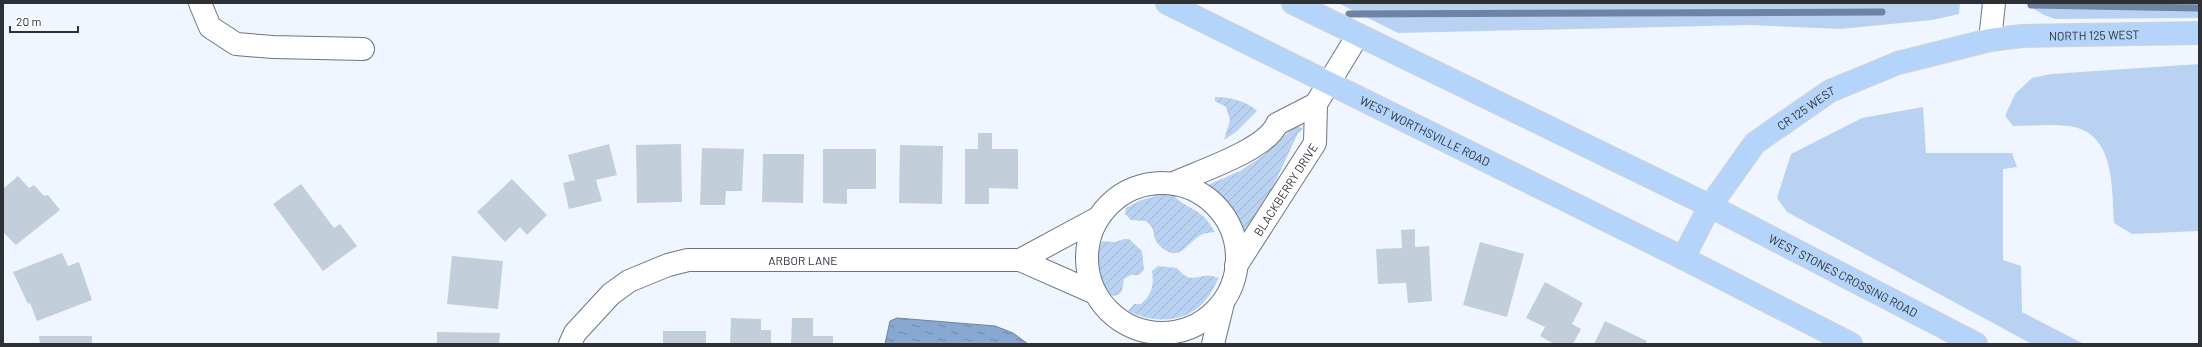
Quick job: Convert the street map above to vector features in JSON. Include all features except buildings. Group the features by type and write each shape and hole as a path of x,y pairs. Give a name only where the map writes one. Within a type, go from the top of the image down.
{"main road":[{"name":"WEST WORTHSVILLE ROAD","path":"1167,3 1683,258"},
{"path":"1293,3 1710,206"},
{"name":"NORTH 125 WEST","path":"1990,40 2022,36 2199,34"},
{"name":"CR 125 WEST","path":"1683,258 1710,206 1755,143 1830,91 1898,63 1990,40"},
{"name":"WEST STONES CROSSING ROAD","path":"1710,206 1976,344"},
{"path":"1683,258 1852,344"}],"street":[{"path":"200,3 210,27 236,44 273,48 363,49"},
{"path":"1990,40 1994,3"},
{"path":"1316,104 1358,35"},
{"name":"BLACKBERRY DRIVE","path":"1174,183 1254,148 1275,130 1277,124 1316,104 1315,143 1236,266"},
{"name":"BLACKBERRY DRIVE","path":"1152,183 1174,183 1196,190 1214,204 1228,222 1236,243 1236,266 1232,285 1222,302 1206,319 1184,330 1141,336 1118,320 1105,308 1094,293 1087,268 1088,242 1098,218 1112,201 1131,189 1152,183"},
{"name":"ARBOR LANE","path":"1020,260 1098,218"},
{"name":"ARBOR LANE","path":"570,344 575,333 611,294 630,281 668,265 688,260 1020,260 1094,293"},
{"name":"BLACKBERRY DRIVE","path":"1213,344 1222,302"}],"shaded area":[{"path":"1338,3 1960,3 1959,14 1932,20 1840,29 1749,25 1398,33"},
{"path":"2024,3 2199,3 2199,18 2055,19 2044,15"},
{"path":"2199,64 2199,231 2132,234 2114,223 2113,193 2108,163 2103,149 2095,138 2083,130 2068,126 2013,126 2005,116 2015,94 2032,78 2051,74"},
{"path":"1215,97 1238,100 1257,111 1236,132 1224,140 1230,120 1226,107 1215,101"},
{"path":"1923,107 1926,153 2012,153 2017,167 2003,169 2003,260 2021,266 2022,312 2084,344 2032,344 1787,212 1777,198 1791,154 1862,118"},
{"path":"1296,125 1303,129 1298,133 1277,178 1247,235 1243,235 1239,225 1224,217 1223,200 1208,185 1240,171 1263,156"},
{"path":"1165,183 1181,202 1197,211 1204,217 1215,232 1203,234 1197,237 1178,253 1166,251 1159,245 1156,241 1152,228 1146,221 1131,220 1125,214 1126,208 1141,200 1153,197"},
{"path":"1129,239 1142,251 1144,270 1139,275 1131,275 1124,279 1122,291 1118,295 1112,296 1101,277 1098,255 1102,241 1115,242"},
{"path":"1158,266 1177,268 1183,274 1192,278 1212,276 1219,278 1210,295 1200,306 1181,317 1171,319 1149,318 1128,311 1134,304 1141,304 1148,297 1153,281 1152,271"}],"water":[{"path":"897,318 995,326 1013,333 1028,344 885,344 890,321"}],"waterway":[{"path":"2031,5 2199,8"},
{"path":"1349,14 1882,12"}]}
